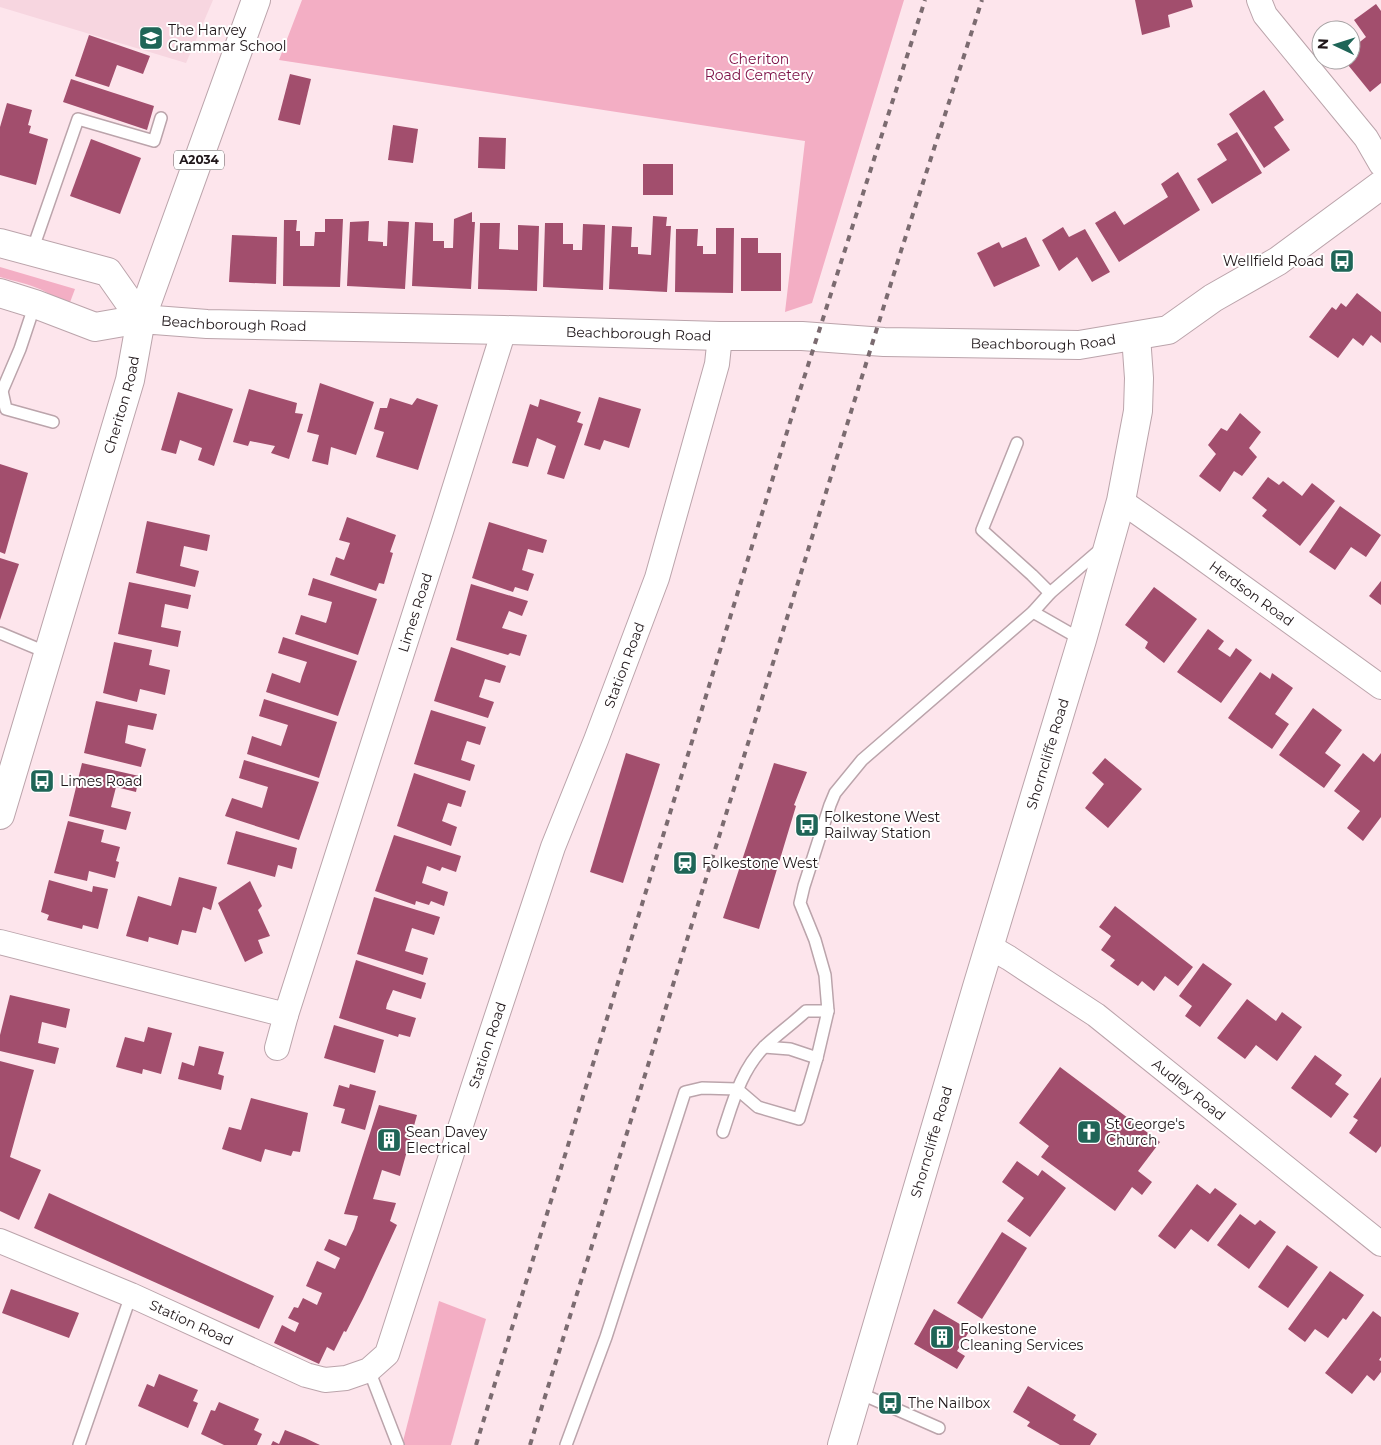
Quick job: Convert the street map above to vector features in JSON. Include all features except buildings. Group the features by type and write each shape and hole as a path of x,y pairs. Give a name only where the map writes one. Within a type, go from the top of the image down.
{"main road":[{"name":"Cheriton Road","path":"0,815 130,380 141,319 256,0"},
{"path":"1136,336 1168,330 1214,298 1278,260 1381,185"},
{"path":"0,243 108,272 141,319"},
{"name":"Beachborough Road","path":"0,293 96,327 141,319 207,324 720,336 802,336 884,342 1079,345 1136,336"},
{"name":"Shorncliffe Road","path":"842,1445 1082,640 1121,501 1138,411 1139,378 1136,336"}],"street":[{"path":"1259,0 1265,15 1366,138 1381,164"},
{"name":"Limes Road","path":"277,1048 504,330"},
{"name":"Station Road","path":"0,1240 131,1295 306,1375 325,1380 346,1378 368,1370 387,1354 472,1088 554,847 658,578 717,364 720,336"},
{"name":"Herdson Road","path":"1121,501 1188,546 1381,687"},
{"path":"0,942 286,1015"},
{"name":"Audley Road","path":"990,947 1096,1015 1381,1244"}],"lane":[{"path":"32,251 78,119 154,141 161,118"},
{"path":"35,304 20,349 1,391 6,409 52,422"},
{"path":"1017,443 982,530 1050,593"},
{"path":"566,1445 606,1336 685,1092 702,1088 737,1089 758,1107 799,1118 817,1058 828,1012 825,975 815,940 800,903 835,793 862,760 1033,612 1050,593 1110,540"},
{"path":"1033,612 1082,640"},
{"path":"0,633 48,652"},
{"path":"722,1132 737,1089 751,1063 764,1046 806,1011 828,1012"},
{"path":"764,1046 790,1049 817,1058"},
{"path":"79,1445 131,1295"},
{"path":"368,1370 398,1445"},
{"path":"858,1392 939,1428"}],"shaded area":[{"name":"The Harvey Grammar School","path":"0,0 213,0 186,63 0,7"}],"green space":[{"name":"Cheriton Road Cemetery","path":"302,0 904,0 812,303 785,312 805,141 279,60"},
{"path":"0,267 75,289 69,305 37,288 0,277"},
{"path":"439,1301 486,1319 451,1445 402,1445"}],"railway":[{"path":"476,1445 795,406 925,0"},
{"path":"530,1445 901,251 982,0"}],"place":[{"name":"The Harvey Grammar School","path":"151,38"},
{"name":"Wellfield Road","path":"1342,261"},
{"name":"Limes Road","path":"42,781"},
{"name":"Folkestone West Railway Station","path":"807,825"},
{"name":"Folkestone West","path":"685,863"},
{"name":"St George's Church","path":"1089,1132"},
{"name":"Sean Davey Electrical","path":"389,1140"},
{"name":"Folkestone Cleaning Services","path":"942,1337"},
{"name":"The Nailbox","path":"890,1403"}]}
